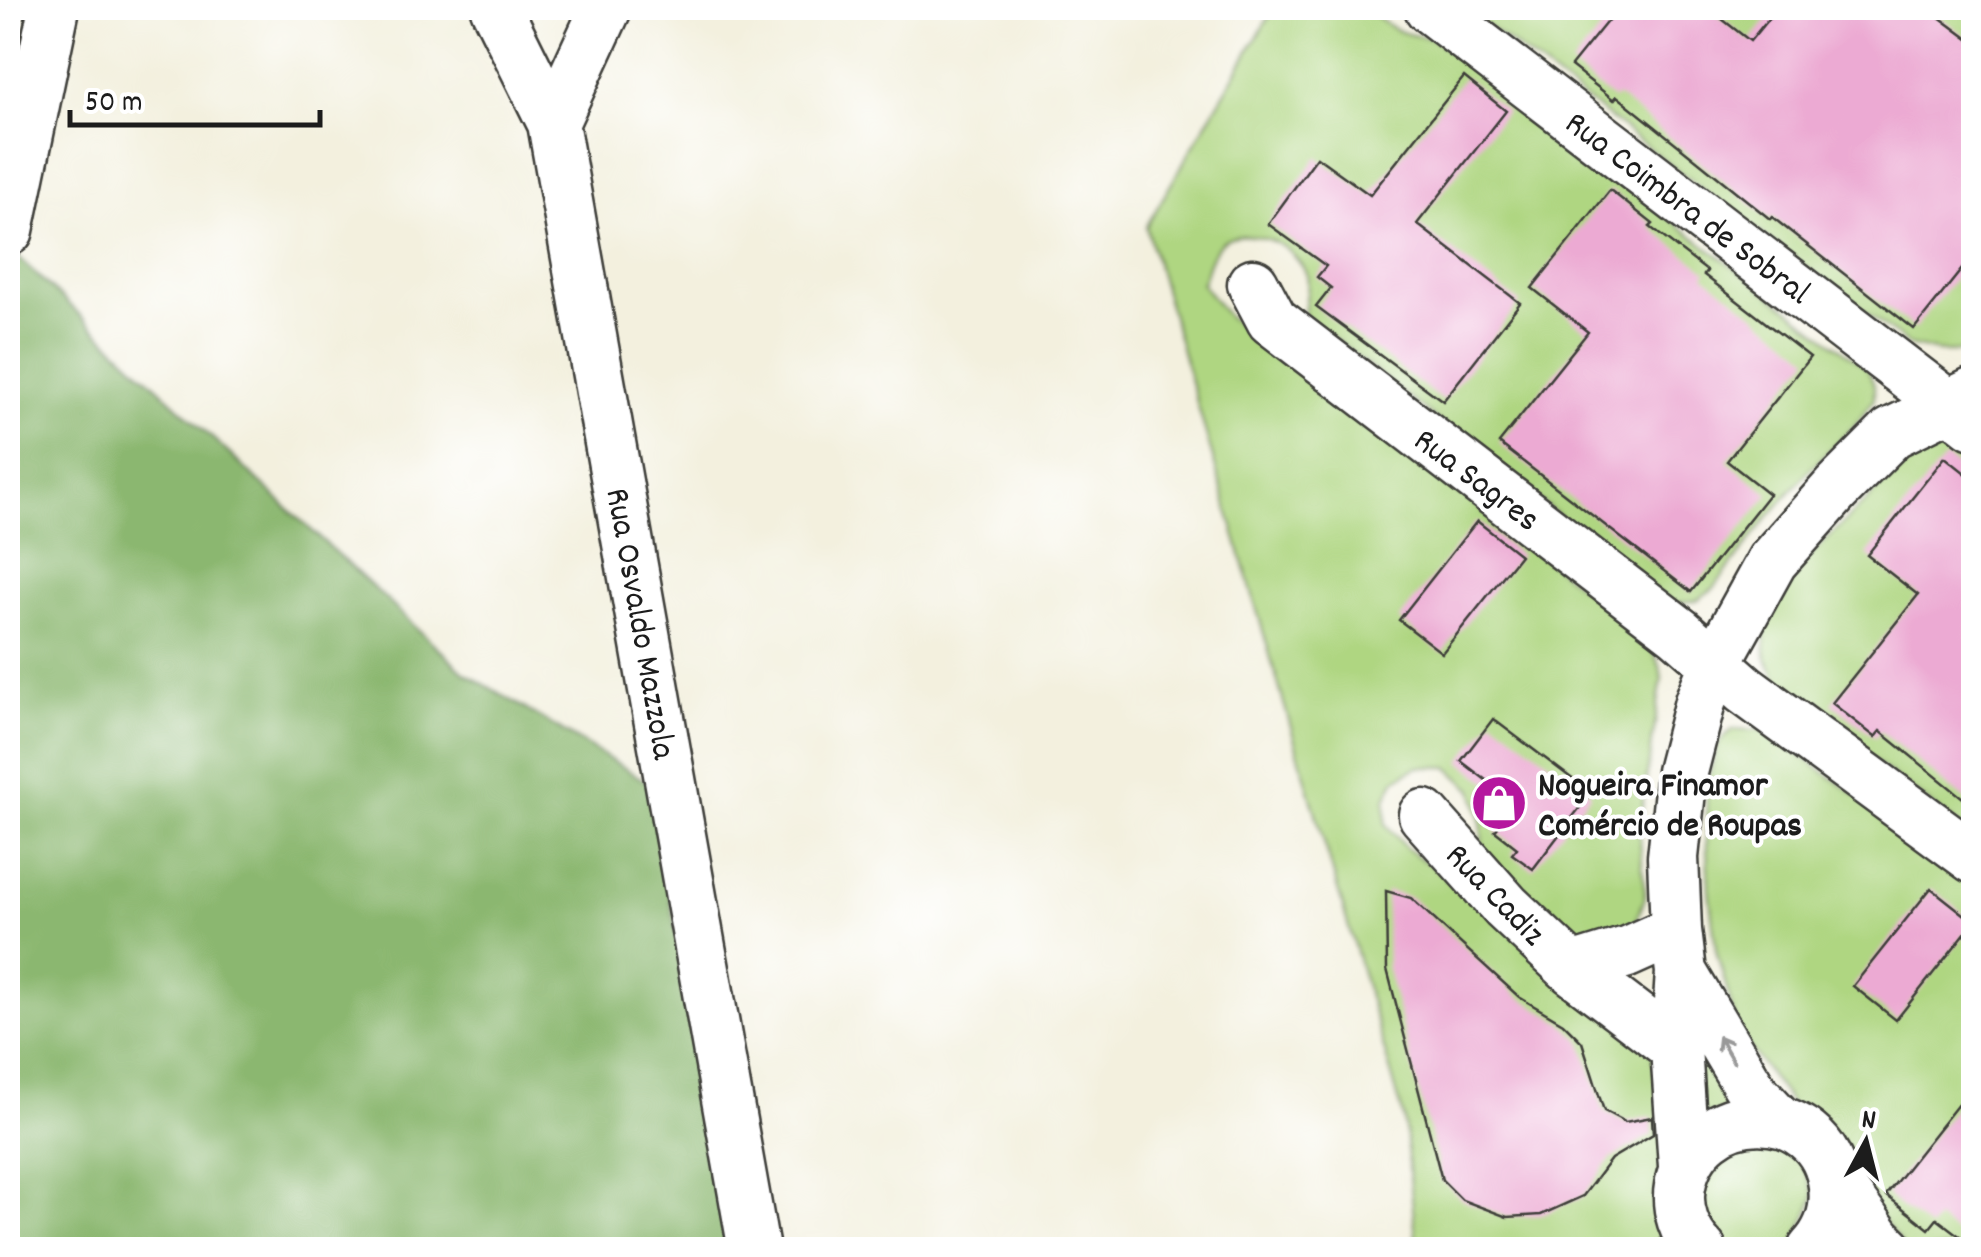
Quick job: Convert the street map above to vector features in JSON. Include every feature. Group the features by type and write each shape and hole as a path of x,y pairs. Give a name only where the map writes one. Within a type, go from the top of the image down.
{"street":[{"path":"8,230 54,8"},
{"name":"Rua Osvaldo Mazzola","path":"496,8 553,123 754,1250"},
{"path":"553,123 606,8"},
{"name":"Rua Coimbra de Sobral","path":"1430,8 1965,408"},
{"name":"Rua Sagres","path":"1253,284 1272,320 1716,662 1744,689 1974,858"},
{"path":"1700,1250 1682,1219 1678,1192 1684,1166 1676,1048 1679,951 1673,856 1682,772 1697,710 1716,662 1772,561 1892,433 1965,408"},
{"name":"Rua Cadiz","path":"1424,815 1506,907 1572,968 1676,1048"},
{"path":"1679,951 1753,1093 1779,1121"},
{"name":"Rua Cadiz","path":"1572,968 1627,952 1679,951"},
{"path":"1684,1166 1695,1147 1713,1131 1733,1122 1756,1118 1798,1129 1826,1158 1836,1200 1831,1222 1814,1250"},
{"path":"1833,1178 1888,1250"}],"green space":[{"path":"1274,8 1371,8 1398,31 1432,38 1868,369 1874,385 1874,400 1856,424 1809,470 1714,588 1697,600 1671,604 1304,315 1307,276 1286,248 1260,238 1228,238 1215,251 1202,284 1227,316 1282,353 1648,640 1662,678 1639,827 1645,898 1633,929 1612,944 1570,934 1483,864 1481,820 1473,790 1448,767 1417,767 1395,780 1386,799 1386,824 1407,849 1448,877 1652,1052 1680,1249 1417,1249 1404,1118 1146,227"},
{"path":"1464,8 1973,8 1973,352 1939,352 1909,345"},
{"path":"8,248 464,672 651,784 730,1249 8,1249"},
{"path":"1947,447 1973,452 1973,836 1804,708 1779,683 1766,658 1765,628 1777,602 1809,556 1911,459"},
{"path":"1733,729 1765,730 1973,878 1973,1249 1907,1250 1739,1033 1716,950 1706,830 1707,782 1719,742"},
{"path":"1692,1013 1742,1107 1699,1117"},
{"path":"1762,1142 1798,1160 1815,1196 1796,1241 1782,1250 1736,1249 1715,1235 1701,1200 1704,1182 1726,1151"}],"building":[{"path":"1618,8 1708,8 1750,41 1777,8 1927,8 1974,43 1974,254 1914,329 1617,96 1614,100 1571,66"},
{"path":"1464,77 1506,111 1417,224 1520,303 1443,401 1316,307 1331,288 1317,277 1326,266 1268,224 1317,157 1370,195"},
{"path":"1610,190 1707,271 1704,275 1810,357 1727,461 1769,494 1691,592 1499,443 1588,332 1532,288"},
{"path":"1945,457 1974,480 1974,807 1880,731 1875,737 1832,703 1918,595 1867,555"},
{"path":"1477,521 1520,555 1442,653 1399,620"},
{"path":"1493,719 1591,793 1533,869 1512,854 1517,848 1495,831 1516,803 1461,761"},
{"path":"1931,888 1974,922 1896,1020 1853,986"},
{"path":"1386,891 1411,898 1519,997 1563,1023 1582,1042 1604,1111 1625,1122 1652,1117 1653,1134 1611,1159 1583,1196 1541,1215 1507,1217 1462,1200 1442,1180 1387,969"},
{"path":"1974,1084 1974,1247 1937,1219 1929,1229 1886,1195"}],"place":[{"name":"Nogueira Finamor Comércio de Roupas","path":"1499,803"}]}
